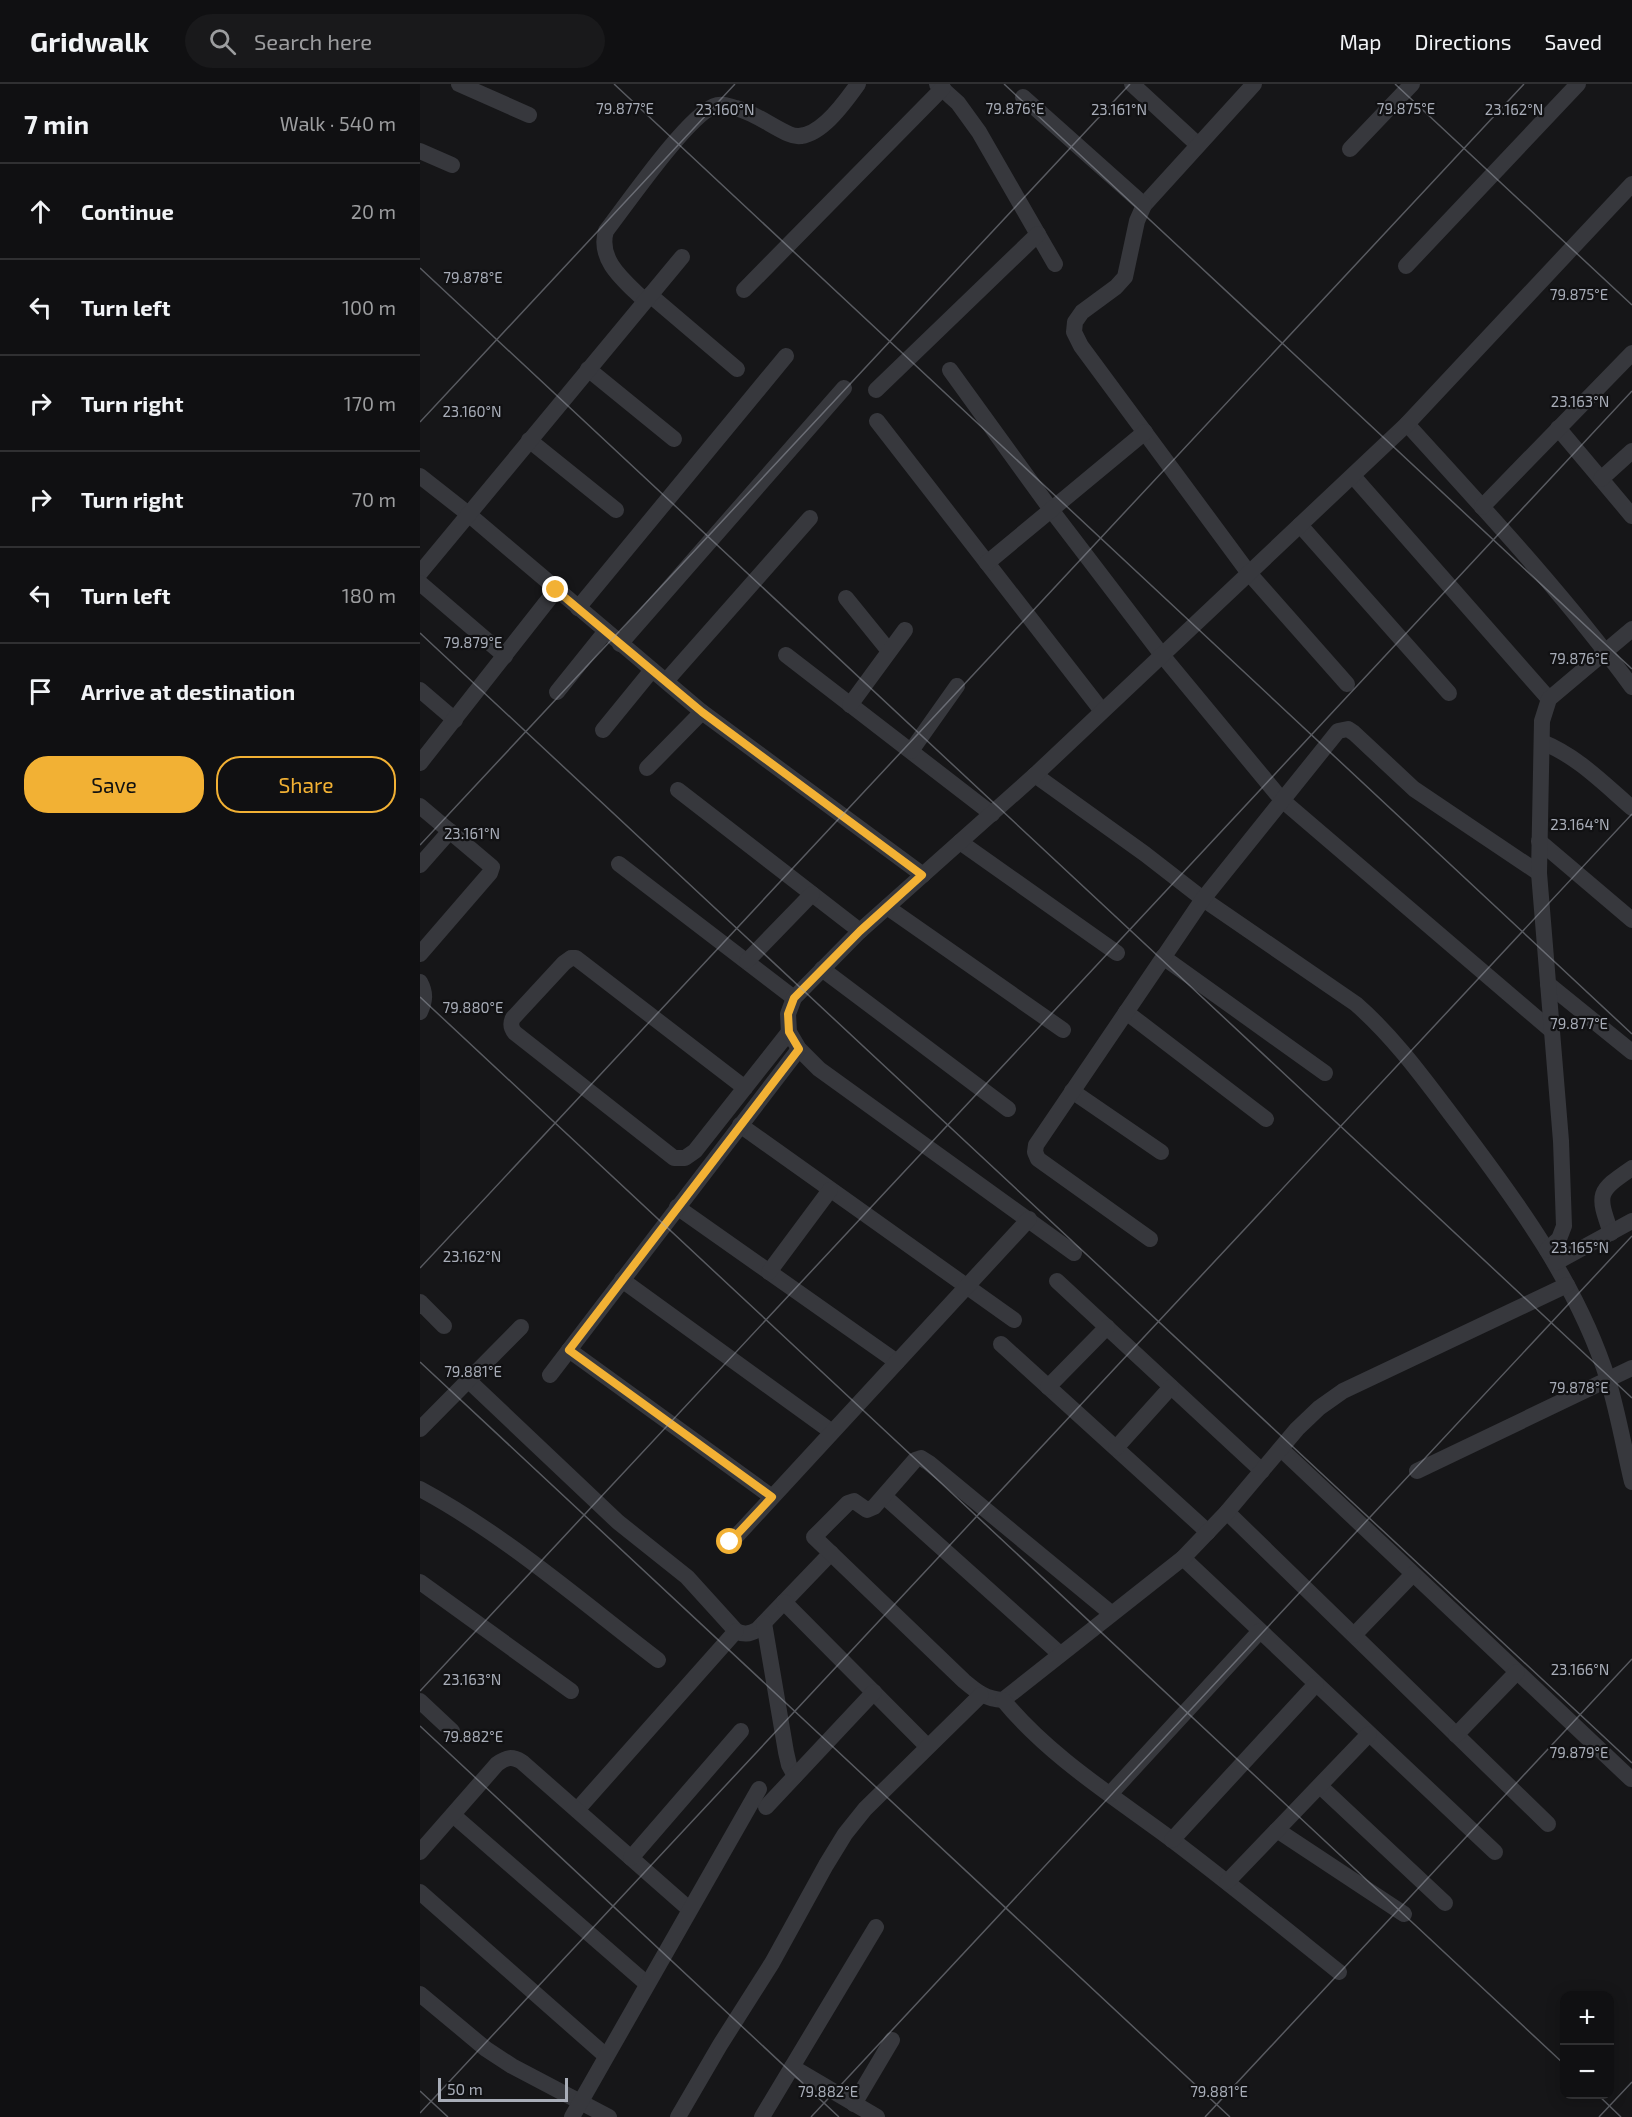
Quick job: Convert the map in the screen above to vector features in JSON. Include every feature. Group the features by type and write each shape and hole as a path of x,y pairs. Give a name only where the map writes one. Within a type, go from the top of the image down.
{"street":[{"path":"459,84 529,115"},
{"path":"736,369 618,273 607,259 604,251 604,238 613,222 690,125 704,112 716,105 745,110 800,138 809,135 823,125 858,84"},
{"path":"1132,84 1197,144"},
{"path":"1254,84 1143,205 1137,220 1125,277 1116,287 1082,312 1075,322 1074,332 1080,346 1248,572 1347,684"},
{"path":"1350,149 1412,84"},
{"path":"1406,266 1578,84"},
{"path":"744,290 940,86 957,103 978,132 1055,264"},
{"path":"1023,97 1143,205"},
{"path":"420,151 452,165"},
{"path":"1074,1253 819,1069 799,1049 789,1032 788,1014 794,998 860,931 1035,775 1407,424 1632,184"},
{"path":"876,390 1038,234"},
{"path":"420,573 467,513 682,257"},
{"path":"1482,507 1632,353"},
{"path":"578,608 786,356"},
{"path":"588,369 674,439"},
{"path":"950,370 1052,511 1162,655 1282,800 1552,1031"},
{"path":"620,644 844,388"},
{"path":"877,421 1102,711"},
{"path":"1407,424 1482,507 1606,652 1632,687"},
{"path":"1558,428 1632,516"},
{"path":"987,563 1145,432"},
{"path":"529,440 616,510"},
{"path":"1601,480 1632,452"},
{"path":"420,476 702,712 922,875"},
{"path":"1353,476 1549,699"},
{"path":"666,681 810,518"},
{"path":"1300,525 1449,693"},
{"path":"420,583 505,656"},
{"path":"420,763 556,590"},
{"path":"846,598 889,651"},
{"path":"1551,1257 1564,1227 1561,1141 1539,873 1542,721 1549,699 1632,628"},
{"path":"850,705 904,630"},
{"path":"557,692 606,632"},
{"path":"786,655 992,814"},
{"path":"603,730 652,670"},
{"path":"911,751 957,686"},
{"path":"420,690 455,720"},
{"path":"647,768 702,712"},
{"path":"1150,1239 1038,1160 1035,1152 1036,1145 1203,899 1338,731 1348,729 1414,789 1539,873"},
{"path":"1542,742 1573,757 1632,808"},
{"path":"1035,775 1203,899 1356,1004 1375,1021 1417,1069 1505,1186 1567,1285 1608,1380 1632,1482"},
{"path":"678,790 860,931"},
{"path":"420,806 492,867 490,873 420,954"},
{"path":"420,866 450,831"},
{"path":"1539,841 1632,920"},
{"path":"960,842 1117,954"},
{"path":"620,864 794,998"},
{"path":"747,961 812,894"},
{"path":"887,907 1063,1030"},
{"path":"1163,957 1326,1073"},
{"path":"745,1088 576,958 571,958 564,963 513,1018 511,1023 515,1033 674,1158 685,1158 695,1151 745,1088 789,1032"},
{"path":"822,969 1008,1109"},
{"path":"420,982 424,989 424,1002 420,1012"},
{"path":"1548,984 1632,1052"},
{"path":"1126,1012 1266,1119"},
{"path":"550,1375 799,1049"},
{"path":"1072,1091 1161,1152"},
{"path":"740,1125 1014,1320"},
{"path":"1611,1233 1601,1206 1601,1198 1604,1190 1613,1181 1632,1168"},
{"path":"769,1272 830,1190"},
{"path":"677,1208 897,1362"},
{"path":"730,1542 1029,1219"},
{"path":"1551,1257 1611,1233 1632,1221"},
{"path":"622,1280 832,1432"},
{"path":"1057,1281 1262,1471"},
{"path":"1003,1700 1183,1558 1319,1408 1343,1391 1567,1285"},
{"path":"420,1302 444,1326"},
{"path":"420,1429 521,1327"},
{"path":"1048,1387 1107,1327"},
{"path":"1001,1344 1208,1532"},
{"path":"569,1350 772,1497"},
{"path":"1417,1471 1632,1368"},
{"path":"469,1381 618,1522 687,1577 742,1634 749,1634 757,1630 831,1553"},
{"path":"1116,1448 1171,1387"},
{"path":"1281,1449 1631,1779"},
{"path":"1112,1614 921,1458 915,1460 874,1507 867,1510 854,1502 848,1503 814,1537 981,1695 1003,1700 1037,1736 1227,1882 1339,1972"},
{"path":"420,1489 458,1510 491,1533 658,1660"},
{"path":"884,1496 1060,1654"},
{"path":"1227,1512 1548,1824"},
{"path":"1183,1558 1495,1852"},
{"path":"1354,1635 1413,1574"},
{"path":"420,1582 571,1691"},
{"path":"784,1602 927,1746"},
{"path":"764,1623 786,1752 795,1776"},
{"path":"577,1810 736,1630"},
{"path":"1110,1794 1260,1631"},
{"path":"1456,1735 1518,1672"},
{"path":"1172,1840 1316,1684"},
{"path":"766,1807 874,1692"},
{"path":"678,2117 772,1963 845,1834 865,1809 981,1695"},
{"path":"420,1701 452,1731"},
{"path":"631,1858 741,1731"},
{"path":"1227,1882 1369,1734"},
{"path":"420,1852 497,1764 506,1758 514,1757 689,1909"},
{"path":"1320,1786 1445,1903"},
{"path":"572,2117 759,1789"},
{"path":"453,1815 647,1984"},
{"path":"1277,1830 1404,1914"},
{"path":"420,1892 606,2056"},
{"path":"762,2117 876,1928"},
{"path":"420,1994 486,2049 512,2066 609,2117"},
{"path":"854,2104 892,2040"},
{"path":"792,2067 877,2117"}],"route":[{"path":"556,590 702,712 922,875 860,931 794,998 788,1014 789,1032 799,1049 569,1350 772,1497 730,1542"}]}
